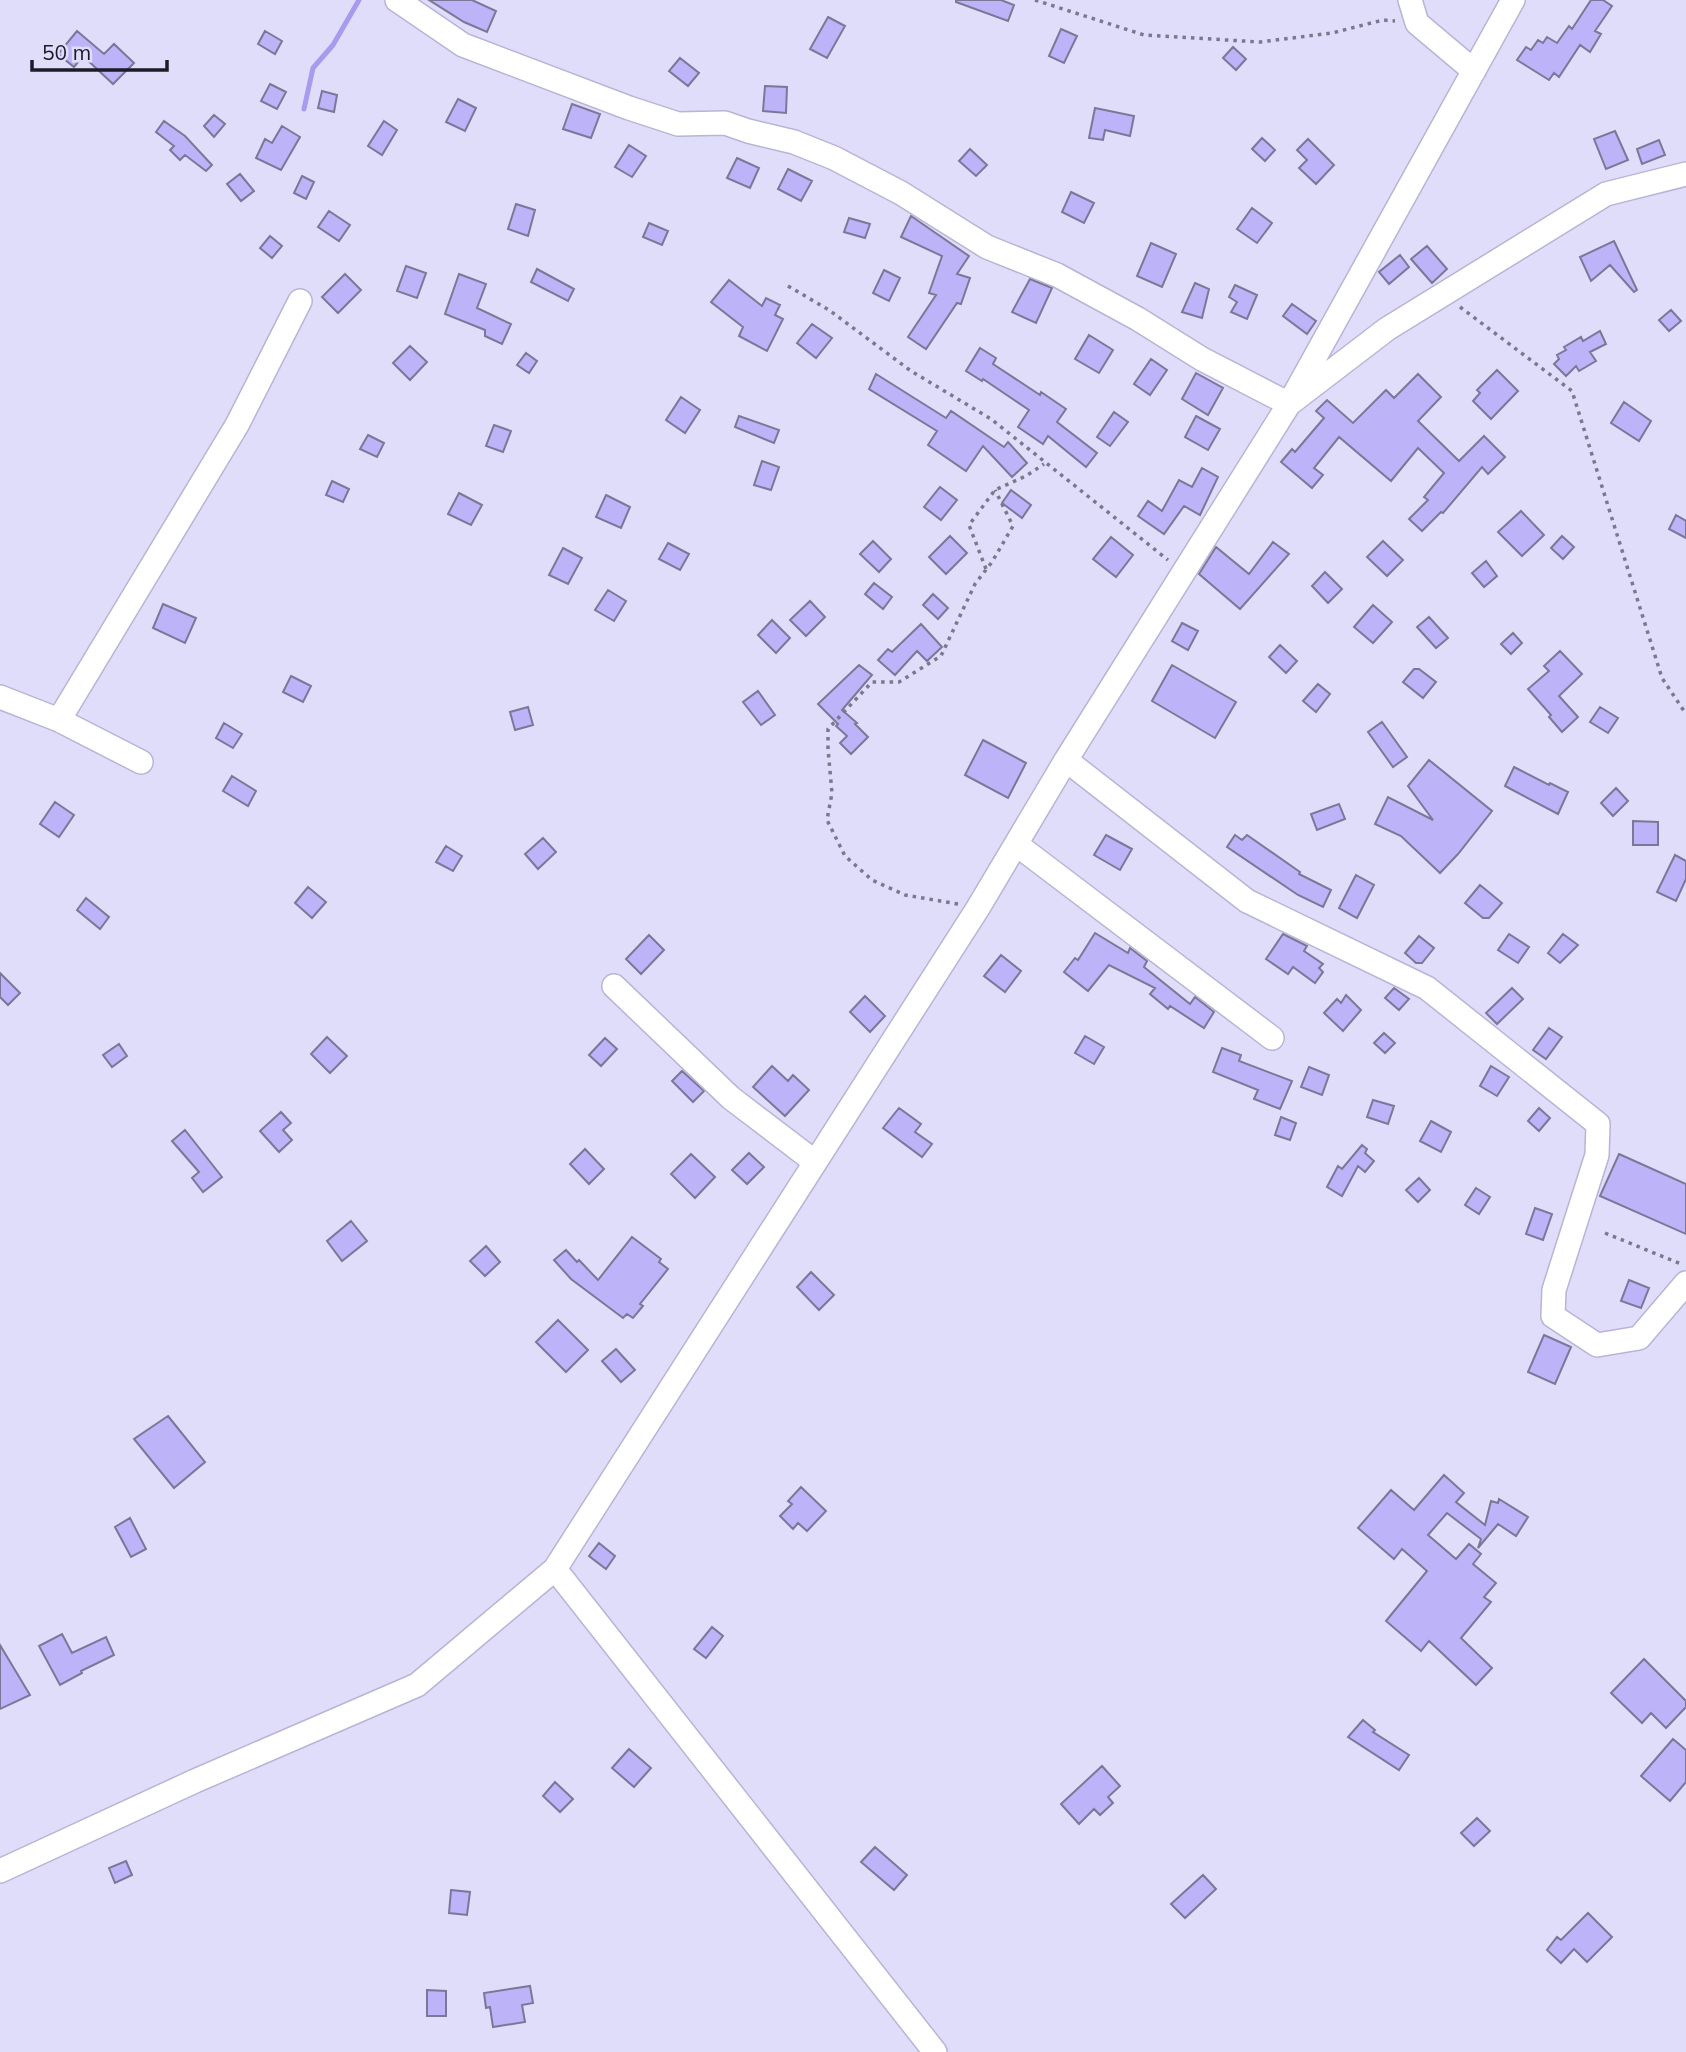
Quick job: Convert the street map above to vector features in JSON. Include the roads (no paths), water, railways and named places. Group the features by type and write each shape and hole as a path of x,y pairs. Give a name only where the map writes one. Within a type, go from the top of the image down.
{"street":[{"path":"397,0 464,45 629,108 678,124 725,123 794,142 834,158 901,193 987,247 1056,275 1138,319 1202,359 1289,404"},
{"path":"1410,0 1417,23 1474,71"},
{"path":"0,1871 195,1781 417,1685 555,1569 978,908 1066,760 1289,404 1513,0"},
{"path":"1289,404 1387,329 1606,194 1686,174"},
{"path":"59,720 237,425 300,300"},
{"path":"0,697 59,720 141,762"},
{"path":"1066,760 1247,901 1427,988 1598,1125 1597,1156 1554,1290 1553,1316 1597,1345 1639,1338 1686,1283"},
{"path":"1016,844 1272,1038"},
{"path":"614,986 731,1098 815,1163"},
{"path":"555,1569 935,2052"}],"waterway":[{"path":"304,109 313,68 333,45 359,0"}]}
